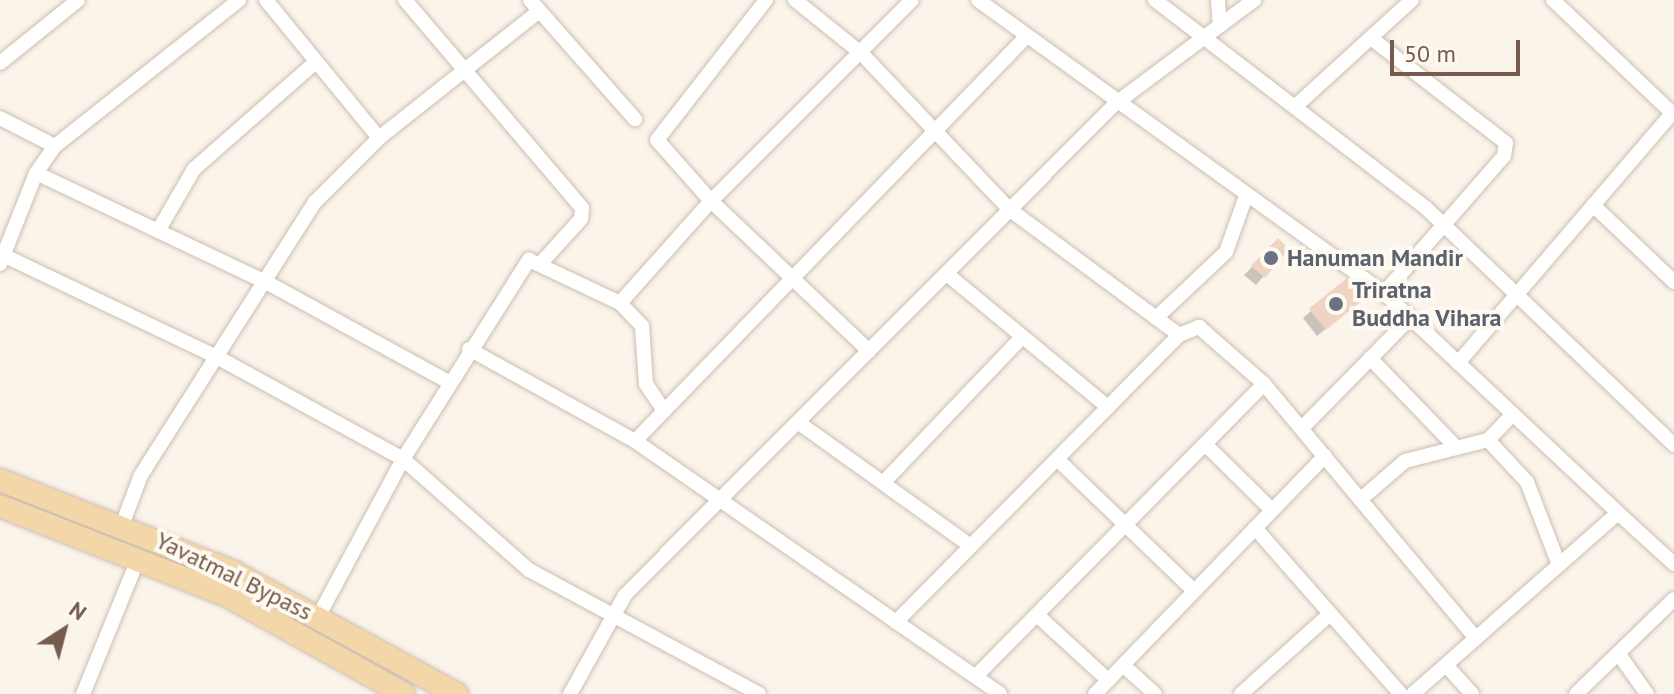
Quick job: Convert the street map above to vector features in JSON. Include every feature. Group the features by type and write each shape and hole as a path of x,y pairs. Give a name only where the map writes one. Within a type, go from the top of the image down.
{"main road":[{"name":"Yavatmal Bypass","path":"0,480 122,525 318,617 457,694"},
{"name":"Yavatmal Bypass","path":"0,506 228,596 404,694"}],"street":[{"path":"0,63 78,0"},
{"path":"239,0 55,146 36,173 2,260 217,357 403,459 529,570 759,694"},
{"path":"266,0 379,138"},
{"path":"405,0 462,72 582,208 581,219 541,263"},
{"path":"766,0 657,140 711,201 869,351"},
{"path":"795,0 861,53 1009,209 1179,335"},
{"path":"620,303 711,201 912,0"},
{"path":"978,0 1115,104 1384,293 1674,564"},
{"path":"1155,0 1298,104 1442,223 1674,445"},
{"path":"1218,0 1220,26"},
{"path":"570,694 612,615 869,351 1115,104 1254,0"},
{"path":"1298,104 1412,0"},
{"path":"1458,363 1673,114 1556,1"},
{"path":"122,525 141,475 315,202 379,138 462,72 534,6 635,119"},
{"path":"635,441 1026,37"},
{"path":"1371,38 1506,143 1504,156 1442,223 1384,293"},
{"path":"158,231 194,169 316,62"},
{"path":"0,118 55,146"},
{"path":"36,173 266,282 449,382"},
{"path":"1156,318 1226,252 1246,196"},
{"path":"1593,205 1674,282"},
{"path":"318,617 403,459 469,349 525,265 541,263 620,303 642,326 646,384 664,411"},
{"path":"947,274 1108,407"},
{"path":"1302,428 1410,318"},
{"path":"896,622 1179,335 1206,330 1264,384 1476,638"},
{"path":"883,483 1022,337"},
{"path":"469,349 635,441 977,675 1000,694"},
{"path":"1370,358 1454,445"},
{"path":"977,675 1264,384"},
{"path":"1361,499 1405,461 1454,445 1488,440 1513,414"},
{"path":"799,423 971,546"},
{"path":"1488,440 1527,482 1559,565"},
{"path":"1205,444 1272,510"},
{"path":"1095,694 1325,456"},
{"path":"1057,459 1194,591"},
{"path":"1413,694 1618,513"},
{"path":"1255,528 1401,694"},
{"path":"84,693 138,559"},
{"path":"1576,694 1674,599"},
{"path":"1241,694 1330,614"},
{"path":"1037,615 1108,680"},
{"path":"1618,653 1647,694"},
{"path":"1123,665 1155,694"},
{"path":"1446,665 1472,694"}],"building":[{"name":"Hanuman Mandir","path":"1278,238 1289,249 1265,278 1251,266"},
{"name":"Triratna Buddha Vihara","path":"1347,278 1364,299 1326,330 1309,309"}],"place":[{"name":"Hanuman Mandir","path":"1271,258"},
{"name":"Triratna Buddha Vihara","path":"1336,304"}]}
